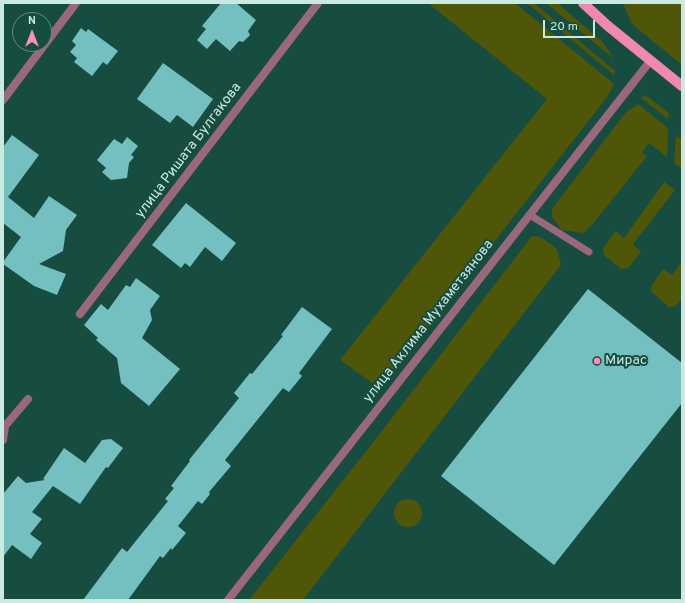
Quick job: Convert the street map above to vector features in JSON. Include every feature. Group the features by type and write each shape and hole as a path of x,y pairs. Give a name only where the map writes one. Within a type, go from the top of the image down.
{"main road":[{"path":"583,3 608,26 682,86"}],"street":[{"path":"3,100 76,3"},
{"name":"улица Ришата Булгакова","path":"80,314 318,3"},
{"name":"улица Аклима Мухаметзянова","path":"228,600 651,60"},
{"path":"3,440 5,426 28,398"}],"lane":[{"path":"530,215 589,252"}],"green space":[{"path":"428,3 515,3 614,84 607,97 382,386 374,384 340,360 547,99"},
{"path":"527,3 534,3 615,71 614,75"},
{"path":"546,3 557,3 602,41 614,59"},
{"path":"623,3 682,3 682,65 632,24"},
{"path":"645,95 669,113 668,119 641,98"},
{"path":"638,104 668,128 667,157 649,143 642,152 647,156 592,225 583,233 562,230 552,217 552,209 626,112"},
{"path":"676,135 682,140 682,169 674,163"},
{"path":"664,182 675,190 633,244 641,252 628,268 621,269 605,256 603,252 604,247 615,231 624,238"},
{"path":"532,236 541,237 557,249 561,265 303,600 249,600 371,445"},
{"path":"682,261 682,298 676,306 669,307 653,293 651,290 652,285 663,269 672,275"},
{"path":"408,499 418,503 422,513 418,523 408,527 398,523 394,513 398,503"}],"building":[{"path":"221,3 236,3 256,20 248,31 250,35 243,42 239,41 230,51 216,39 207,49 197,40 206,29 202,26"},
{"path":"81,28 86,32 88,29 118,51 107,65 103,62 92,76 74,62 77,58 70,52 76,45 72,41"},
{"path":"163,63 213,99 193,127 177,115 170,123 137,99"},
{"path":"12,135 39,155 8,197 34,218 49,196 77,215 66,230 63,251 39,264 66,274 57,295 34,286 3,264 21,237 3,223 3,147"},
{"path":"127,137 138,146 131,155 134,157 129,163 127,178 111,180 102,172 106,168 97,160 114,139 122,144"},
{"path":"186,203 236,243 222,261 205,247 190,267 185,263 181,268 152,245"},
{"path":"136,278 160,296 150,310 152,320 142,338 180,369 149,406 121,383 117,358 96,340 98,338 84,325 101,304 108,310 126,285 130,287"},
{"path":"588,289 682,363 682,403 554,565 441,476"},
{"path":"302,307 332,329 299,373 302,376 289,392 283,388 225,460 231,466 209,492 210,494 202,504 198,501 178,526 186,533 172,550 171,548 163,558 160,556 128,600 83,600 122,548 127,552 168,501 165,499 174,488 171,486 190,461 189,460 239,398 234,393 250,373 252,374 283,336 281,335"},
{"path":"111,439 123,448 108,468 106,467 80,504 53,486 32,512 42,519 30,534 42,543 31,559 12,545 3,557 3,494 18,476 26,483 45,480 43,479 64,448 85,463 102,440"}],"place":[{"name":"Мирас","path":"597,361"}]}
